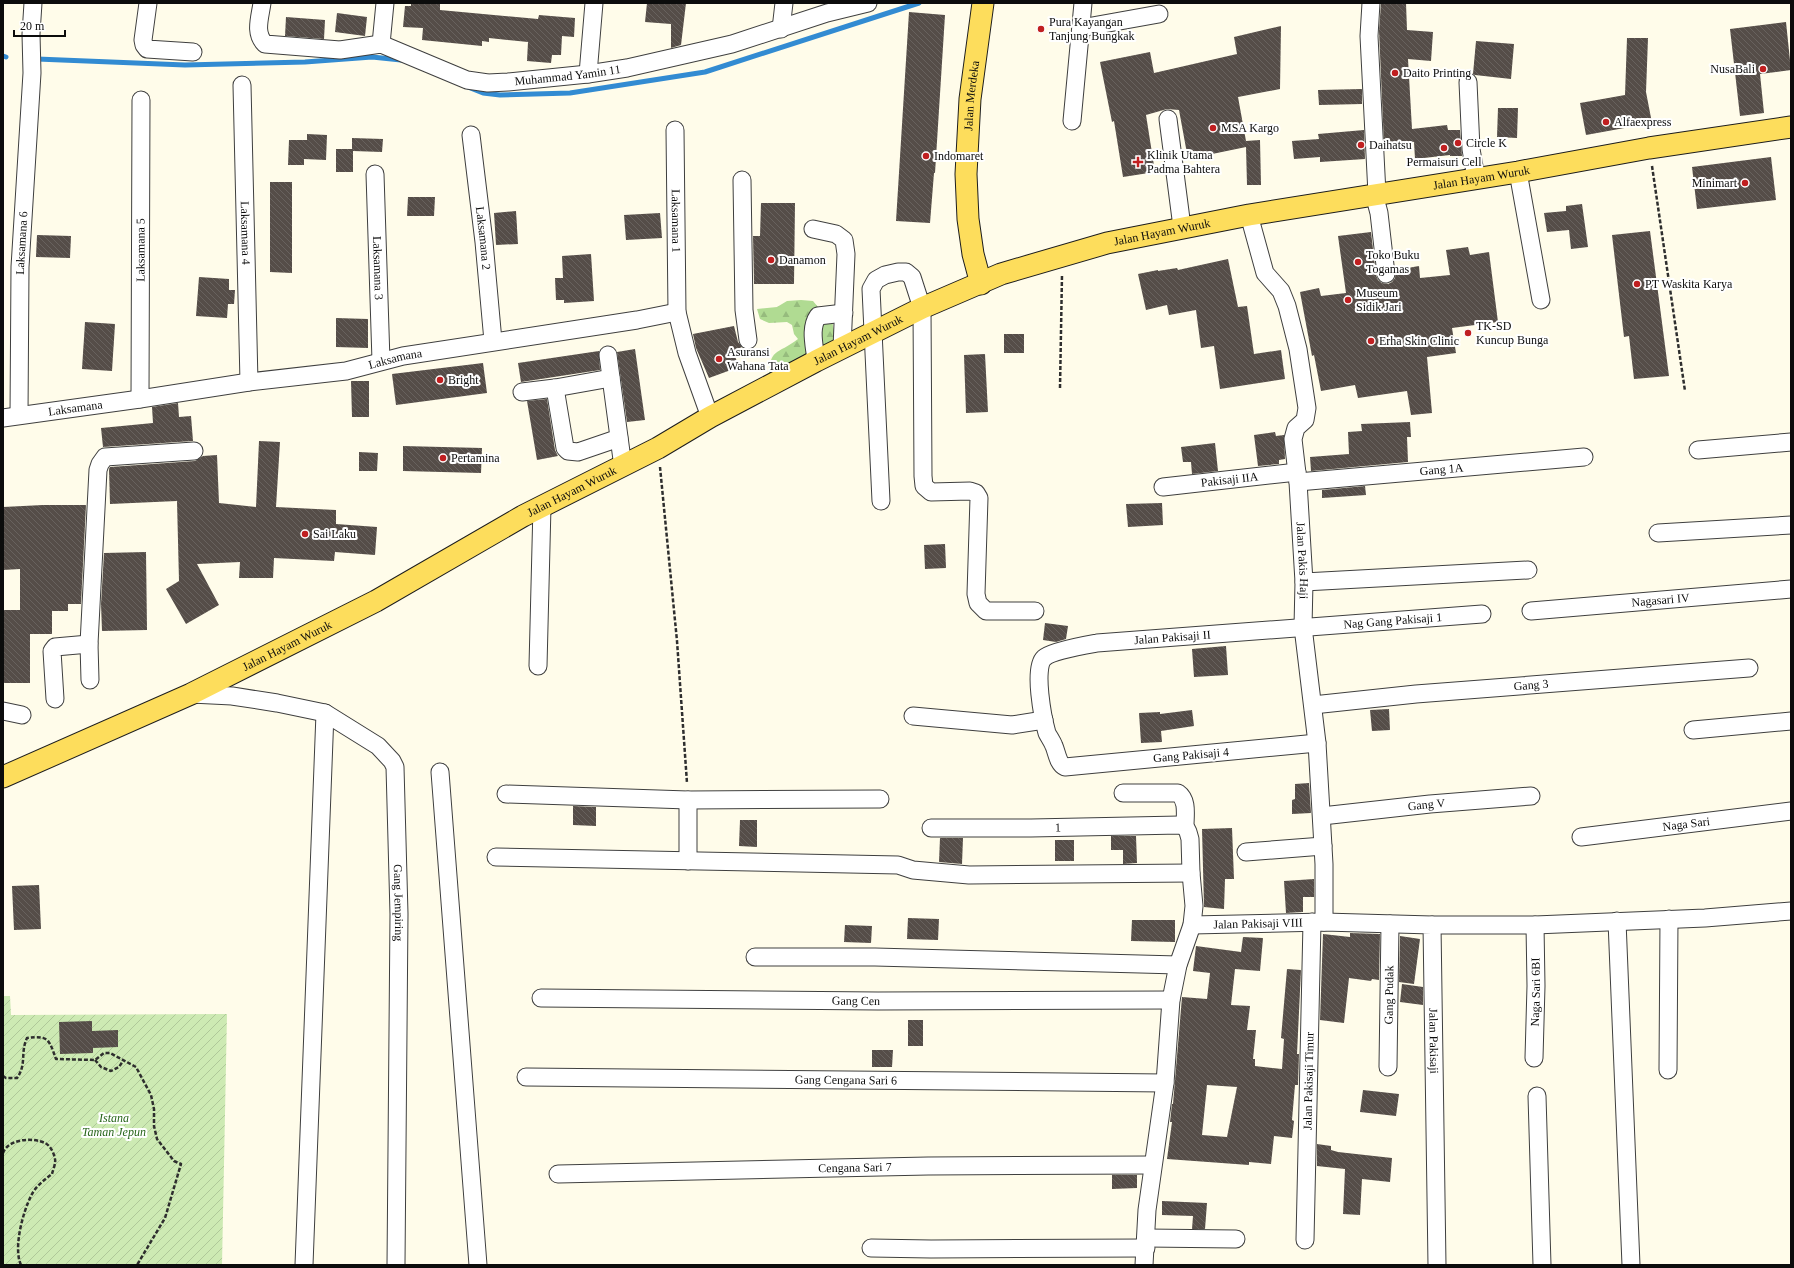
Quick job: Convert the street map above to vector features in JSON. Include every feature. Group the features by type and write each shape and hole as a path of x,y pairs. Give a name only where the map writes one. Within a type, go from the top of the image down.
{"main road":[{"name":"Jalan Merdeka","path":"981,284 973,254 968,220 966,174 970,99 983,3"},
{"name":"Jalan Hayam Wuruk","path":"3,776 191,694 376,601 542,506 658,448 710,417 816,361 922,308 981,284 1001,274 1107,243 1182,227 1376,194 1518,172 1649,148 1791,127"}],"street":[{"name":"Laksamana 6","path":"11,416 32,73 31,34 33,3"},
{"path":"148,3 143,40 147,50 193,52"},
{"path":"262,3 258,29 259,38 265,44 340,50 381,44 385,3"},
{"path":"588,74 594,3"},
{"path":"781,29 784,3"},
{"name":"Muhammad Yamin 11","path":"381,44 467,80 488,83 588,74 627,68 732,44 827,13 868,3"},
{"path":"1072,121 1083,3"},
{"path":"1371,3 1369,36 1376,194 1386,274"},
{"path":"1081,28 1159,14"},
{"path":"1468,82 1471,149 1476,178"},
{"name":"Laksamana 4","path":"242,84 249,382"},
{"name":"Laksamana 5","path":"140,399 141,100"},
{"path":"1168,118 1182,227"},
{"name":"Laksamana 1","path":"675,130 677,312"},
{"name":"Laksamana 2","path":"471,135 484,242 492,342"},
{"path":"1518,172 1542,300"},
{"name":"Laksamana 3","path":"375,174 381,361"},
{"path":"742,180 744,310 748,340"},
{"name":"Jalan Pakis Haji","path":"1248,215 1265,273 1281,292 1287,306 1298,349 1307,414 1305,420 1296,428 1294,434 1304,582 1303,627 1317,743 1322,816 1323,846 1318,922"},
{"path":"813,228 836,234 844,240 846,254 842,348"},
{"path":"881,501 871,289 876,280 885,275 906,272 912,277 922,308 922,476 924,486 930,492 970,490 976,493 979,498 976,594 978,603 986,611 1035,611"},
{"path":"677,312 687,354 710,417"},
{"name":"Laksamana","path":"11,416 140,399 249,382 346,371 381,361 492,342 637,320 677,312"},
{"path":"816,361 813,329 814,321 818,316 844,312"},
{"path":"608,355 622,467"},
{"path":"522,392 611,378"},
{"path":"555,388 565,448 568,451 578,452 619,438"},
{"path":"1698,450 1791,442"},
{"path":"90,680 89,644 98,470 100,464 105,457 194,451"},
{"name":"Gang 1A","path":"1297,477 1584,457"},
{"name":"Pakisaji IIA","path":"1163,487 1297,477"},
{"path":"538,666 542,506"},
{"path":"1658,533 1791,525"},
{"path":"1304,582 1528,570"},
{"name":"Nagasari IV","path":"1531,610 1791,589"},
{"name":"Nag Gang Pakisaji 1","path":"1303,627 1482,614"},
{"name":"Jalan Pakisaji II","path":"1044,720 1038,676 1044,658 1079,646 1096,643 1144,641 1303,627"},
{"path":"55,699 52,651 55,647 89,644"},
{"name":"Gang 3","path":"1313,705 1416,694 1749,668"},
{"name":"Gang Jempiring","path":"191,694 277,703 325,713 378,746 392,761 395,767 399,914 396,1265"},
{"path":"3,712 22,715"},
{"path":"304,1265 325,713"},
{"path":"913,716 1012,725 1044,720"},
{"name":"Gang Pakisaji 4","path":"1044,720 1048,734 1061,763 1065,767 1317,743"},
{"path":"1693,730 1791,721"},
{"path":"440,772 478,1265"},
{"path":"1123,793 1178,792 1183,796 1186,809 1184,826 1190,839 1194,906 1192,926 1178,965 1171,1000 1165,1083 1146,1210 1144,1265"},
{"path":"506,794 688,800 880,799"},
{"name":"Gang V","path":"1322,816 1430,804 1531,796"},
{"path":"688,800 688,861"},
{"name":"Naga Sari","path":"1581,837 1791,811"},
{"name":"1","path":"931,828 1184,826"},
{"path":"1246,852 1323,846"},
{"path":"496,857 898,865 912,870 969,875 1191,873"},
{"path":"1318,922 1535,926 1791,911"},
{"path":"1668,1070 1669,919"},
{"path":"1616,921 1631,1265"},
{"name":"Jalan Pakisaji VIII","path":"1192,926 1318,922"},
{"name":"Jalan Pakisaji Timur","path":"1305,1240 1318,922"},
{"name":"Gang Pudak","path":"1388,1067 1390,924"},
{"name":"Jalan Pakisaji","path":"1432,925 1437,1265"},
{"name":"Naga Sari 6BI","path":"1534,1058 1536,986 1535,926"},
{"path":"755,958 875,957 1178,965"},
{"name":"Gang Cen","path":"541,998 878,1001 1171,1000"},
{"name":"Gang Cengana Sari 6","path":"526,1077 1165,1083"},
{"path":"1537,1096 1542,1265"},
{"name":"Cengana Sari 7","path":"558,1174 928,1166 1152,1165"},
{"path":"871,1248 931,1249 1236,1239"}],"path":[{"path":"1649,148 1685,391"},
{"path":"1060,388 1062,271"},
{"path":"658,448 677,641 688,800"},
{"path":"3,1076 6,1078 17,1078 23,1071 24,1044 27,1038 41,1036 49,1041 56,1059 95,1060 104,1053 110,1053 136,1067 151,1094 154,1109 154,1126 157,1139 174,1161 181,1164 165,1218 137,1265"},
{"path":"95,1060 101,1067 111,1071 119,1068 123,1061"},
{"path":"3,1153 6,1147 15,1141 32,1141 45,1143 51,1149 55,1160 52,1174 42,1182 31,1196 17,1242 18,1260 21,1265"}],"green space":[{"path":"787,301 813,301 818,307 832,311 833,327 837,341 769,378 769,368 773,357 780,350 798,339 794,334 792,325 787,322 769,323 760,319 757,309 777,307"},
{"name":"Istana Taman Jepun","path":"3,996 10,996 11,1015 227,1014 222,1265 3,1265"}],"building":[{"path":"411,3 440,3 440,10 538,19 539,15 575,18 574,37 562,36 561,55 552,55 551,63 527,61 528,42 489,38 489,42 482,41 482,46 422,40 423,28 403,27 405,6 411,6"},
{"path":"647,3 686,3 681,45 671,48 671,24 645,22"},
{"name":"Daito Printing","path":"1381,3 1406,3 1407,30 1433,32 1431,61 1408,59 1412,129 1447,125 1448,130 1460,130 1462,156 1450,155 1415,159 1414,142 1384,144 1379,31"},
{"path":"909,12 945,15 935,173 930,223 896,221"},
{"path":"337,13 367,17 365,36 335,32"},
{"path":"286,17 325,20 324,39 285,36"},
{"name":"NusaBali","path":"1786,22 1791,70 1760,74 1764,113 1740,116 1730,29"},
{"path":"1281,26 1280,89 1238,97 1246,141 1260,140 1261,185 1247,185 1246,147 1188,159 1179,110 1167,109 1146,115 1155,172 1123,177 1114,121 1112,122 1100,62 1150,52 1154,73 1237,54 1234,37"},
{"path":"1627,38 1648,38 1646,92 1652,123 1586,135 1580,103 1625,95"},
{"path":"1476,41 1514,44 1511,79 1473,74"},
{"path":"1362,89 1362,104 1319,105 1318,90"},
{"path":"1498,108 1518,108 1517,138 1497,137"},
{"path":"1364,130 1365,159 1320,162 1320,157 1294,159 1292,141 1319,139 1318,134"},
{"path":"307,134 327,135 326,160 304,159 304,165 288,165 289,140 307,140"},
{"path":"352,138 383,139 382,152 353,151 353,172 336,172 336,149 352,149"},
{"path":"1771,157 1776,200 1697,209 1692,167"},
{"path":"270,182 292,182 292,273 270,272"},
{"path":"408,197 435,197 434,216 407,216"},
{"name":"Danamon","path":"761,203 795,203 794,284 754,284 753,236 760,236"},
{"path":"1582,204 1588,247 1571,249 1569,230 1547,232 1544,213 1566,211 1566,206"},
{"path":"516,211 518,244 496,245 494,213"},
{"path":"660,213 662,238 626,240 624,215"},
{"name":"PT Waskita Karya","path":"1650,231 1669,376 1634,379 1629,336 1624,337 1612,235"},
{"path":"1371,232 1376,275 1378,280 1382,283 1388,284 1392,282 1395,278 1396,270 1419,266 1420,278 1450,275 1446,250 1468,247 1470,255 1489,252 1498,322 1452,328 1456,353 1427,357 1432,413 1411,415 1407,391 1358,398 1355,385 1321,391 1314,355 1312,356 1300,292 1319,288 1321,296 1346,293 1338,236"},
{"path":"37,235 71,236 70,258 36,257"},
{"path":"591,254 594,301 564,303 564,300 556,300 555,278 563,278 562,256"},
{"path":"1228,259 1238,307 1247,306 1254,354 1281,350 1285,379 1220,389 1214,346 1201,348 1196,310 1169,315 1167,305 1146,310 1138,274 1177,268 1178,270"},
{"path":"199,277 229,279 229,290 235,290 234,304 228,304 227,318 196,316"},
{"path":"336,318 368,319 368,348 336,347"},
{"path":"85,322 115,324 112,371 82,369"},
{"name":"Asuransi Wahana Tata","path":"734,326 738,342 742,347 733,351 739,367 709,378 696,348 693,334"},
{"path":"1004,334 1024,334 1024,353 1004,353"},
{"path":"635,349 645,420 627,422 617,352"},
{"path":"599,351 600,370 521,382 518,363"},
{"path":"985,354 988,412 966,413 964,355"},
{"path":"483,363 487,393 396,405 392,374"},
{"path":"351,381 369,381 369,417 352,417"},
{"path":"547,399 555,450 558,456 537,460 527,401"},
{"path":"178,403 179,417 191,416 193,441 103,447 101,428 153,423 152,407"},
{"path":"1410,422 1411,437 1407,437 1408,462 1311,471 1310,457 1349,454 1348,432 1362,431 1361,424"},
{"path":"1275,432 1276,436 1284,435 1285,459 1279,460 1279,464 1258,466 1254,435"},
{"path":"259,441 280,442 276,507 336,510 336,524 377,527 375,555 335,552 334,561 274,558 273,578 239,578 240,562 197,564 219,605 186,624 166,589 179,581 177,501 110,504 109,469 110,467 195,461 203,456 217,455 219,503 256,507"},
{"path":"1215,443 1218,471 1192,474 1191,462 1183,462 1181,447"},
{"path":"403,446 482,448 481,473 403,471"},
{"path":"359,452 378,453 377,471 359,471"},
{"path":"1365,486 1366,495 1322,498 1322,490"},
{"path":"1162,503 1163,525 1128,527 1126,504"},
{"path":"86,505 81,604 68,604 68,611 52,611 52,634 30,634 30,683 3,683 3,610 20,610 20,569 3,570 3,507"},
{"path":"945,544 946,568 925,569 924,545"},
{"path":"146,552 147,630 102,631 101,604 104,553"},
{"path":"1045,623 1068,626 1066,639 1056,642 1043,640"},
{"path":"1226,646 1228,675 1194,677 1192,649"},
{"path":"1389,709 1390,730 1372,731 1370,710"},
{"path":"1192,710 1194,726 1161,731 1162,742 1141,743 1139,713 1160,712 1160,714"},
{"path":"1309,783 1311,813 1292,814 1292,800 1295,799 1295,784"},
{"path":"573,806 596,807 596,826 573,825"},
{"path":"740,820 757,820 757,847 739,846"},
{"path":"1232,828 1234,879 1225,879 1224,909 1204,907 1202,829"},
{"path":"1111,836 1136,836 1137,863 1123,864 1123,850 1111,850"},
{"path":"940,838 963,838 962,864 939,862"},
{"path":"1055,840 1074,840 1074,861 1055,861"},
{"path":"1314,879 1314,897 1303,897 1303,912 1286,913 1284,881"},
{"path":"39,885 41,929 14,930 12,886"},
{"path":"908,918 939,919 938,940 907,939"},
{"path":"1132,920 1175,920 1175,942 1131,941"},
{"path":"845,925 872,926 871,943 844,942"},
{"path":"1350,933 1380,934 1379,980 1372,979 1371,981 1349,978 1344,1023 1320,1020 1323,934 1350,937"},
{"path":"1400,936 1420,939 1414,984 1399,982"},
{"path":"1243,937 1263,938 1260,971 1235,969 1231,1005 1250,1006 1247,1030 1256,1030 1253,1059 1255,1059 1255,1066 1282,1069 1284,1039 1281,1038 1287,969 1301,970 1297,1054 1299,1054 1298,1085 1295,1085 1292,1138 1274,1136 1271,1164 1249,1162 1249,1165 1167,1159 1172,1122 1170,1122 1173,1104 1182,997 1207,999 1210,973 1193,971 1196,946 1241,952","holes":["1207,1085 1237,1087 1227,1137 1202,1135"]},
{"path":"1402,984 1423,987 1423,1005 1400,1002"},
{"path":"908,1020 923,1020 923,1046 908,1046"},
{"path":"92,1021 92,1031 118,1030 118,1047 93,1048 93,1053 60,1054 59,1022"},
{"path":"872,1050 893,1050 892,1067 872,1067"},
{"path":"1363,1090 1399,1094 1396,1116 1360,1112"},
{"path":"1317,1144 1331,1146 1331,1150 1338,1152 1392,1158 1390,1182 1362,1179 1360,1215 1343,1214 1345,1169 1317,1166"},
{"path":"1112,1175 1137,1175 1137,1188 1112,1189"},
{"path":"1162,1201 1207,1203 1205,1229 1192,1229 1193,1216 1162,1215"}],"waterway":[{"path":"468,87 483,93 500,95 570,93 705,72 919,3"},
{"path":"37,59 185,65 305,62 372,57 401,60"}],"place":[{"name":"Pura Kayangan Tanjung Bungkak","path":"1041,29"},
{"name":"NusaBali","path":"1763,69"},
{"name":"Daito Printing","path":"1395,73"},
{"name":"Alfaexpress","path":"1606,122"},
{"name":"MSA Kargo","path":"1213,128"},
{"name":"Circle K","path":"1458,143"},
{"name":"Daihatsu","path":"1361,145"},
{"name":"Permaisuri Cell","path":"1444,148"},
{"name":"Indomaret","path":"926,156"},
{"name":"Klinik Utama Padma Bahtera","path":"1138,162"},
{"name":"Minimart","path":"1745,183"},
{"name":"Danamon","path":"771,260"},
{"name":"Toko Buku Togamas","path":"1358,262"},
{"name":"PT Waskita Karya","path":"1637,284"},
{"name":"Museum Sidik Jari","path":"1348,300"},
{"name":"TK-SD Kuncup Bunga","path":"1468,333"},
{"name":"Erha Skin Clinic","path":"1371,341"},
{"name":"Asuransi Wahana Tata","path":"719,359"},
{"name":"Bright","path":"440,380"},
{"name":"Pertamina","path":"443,458"},
{"name":"Sai Laku","path":"305,534"}]}
